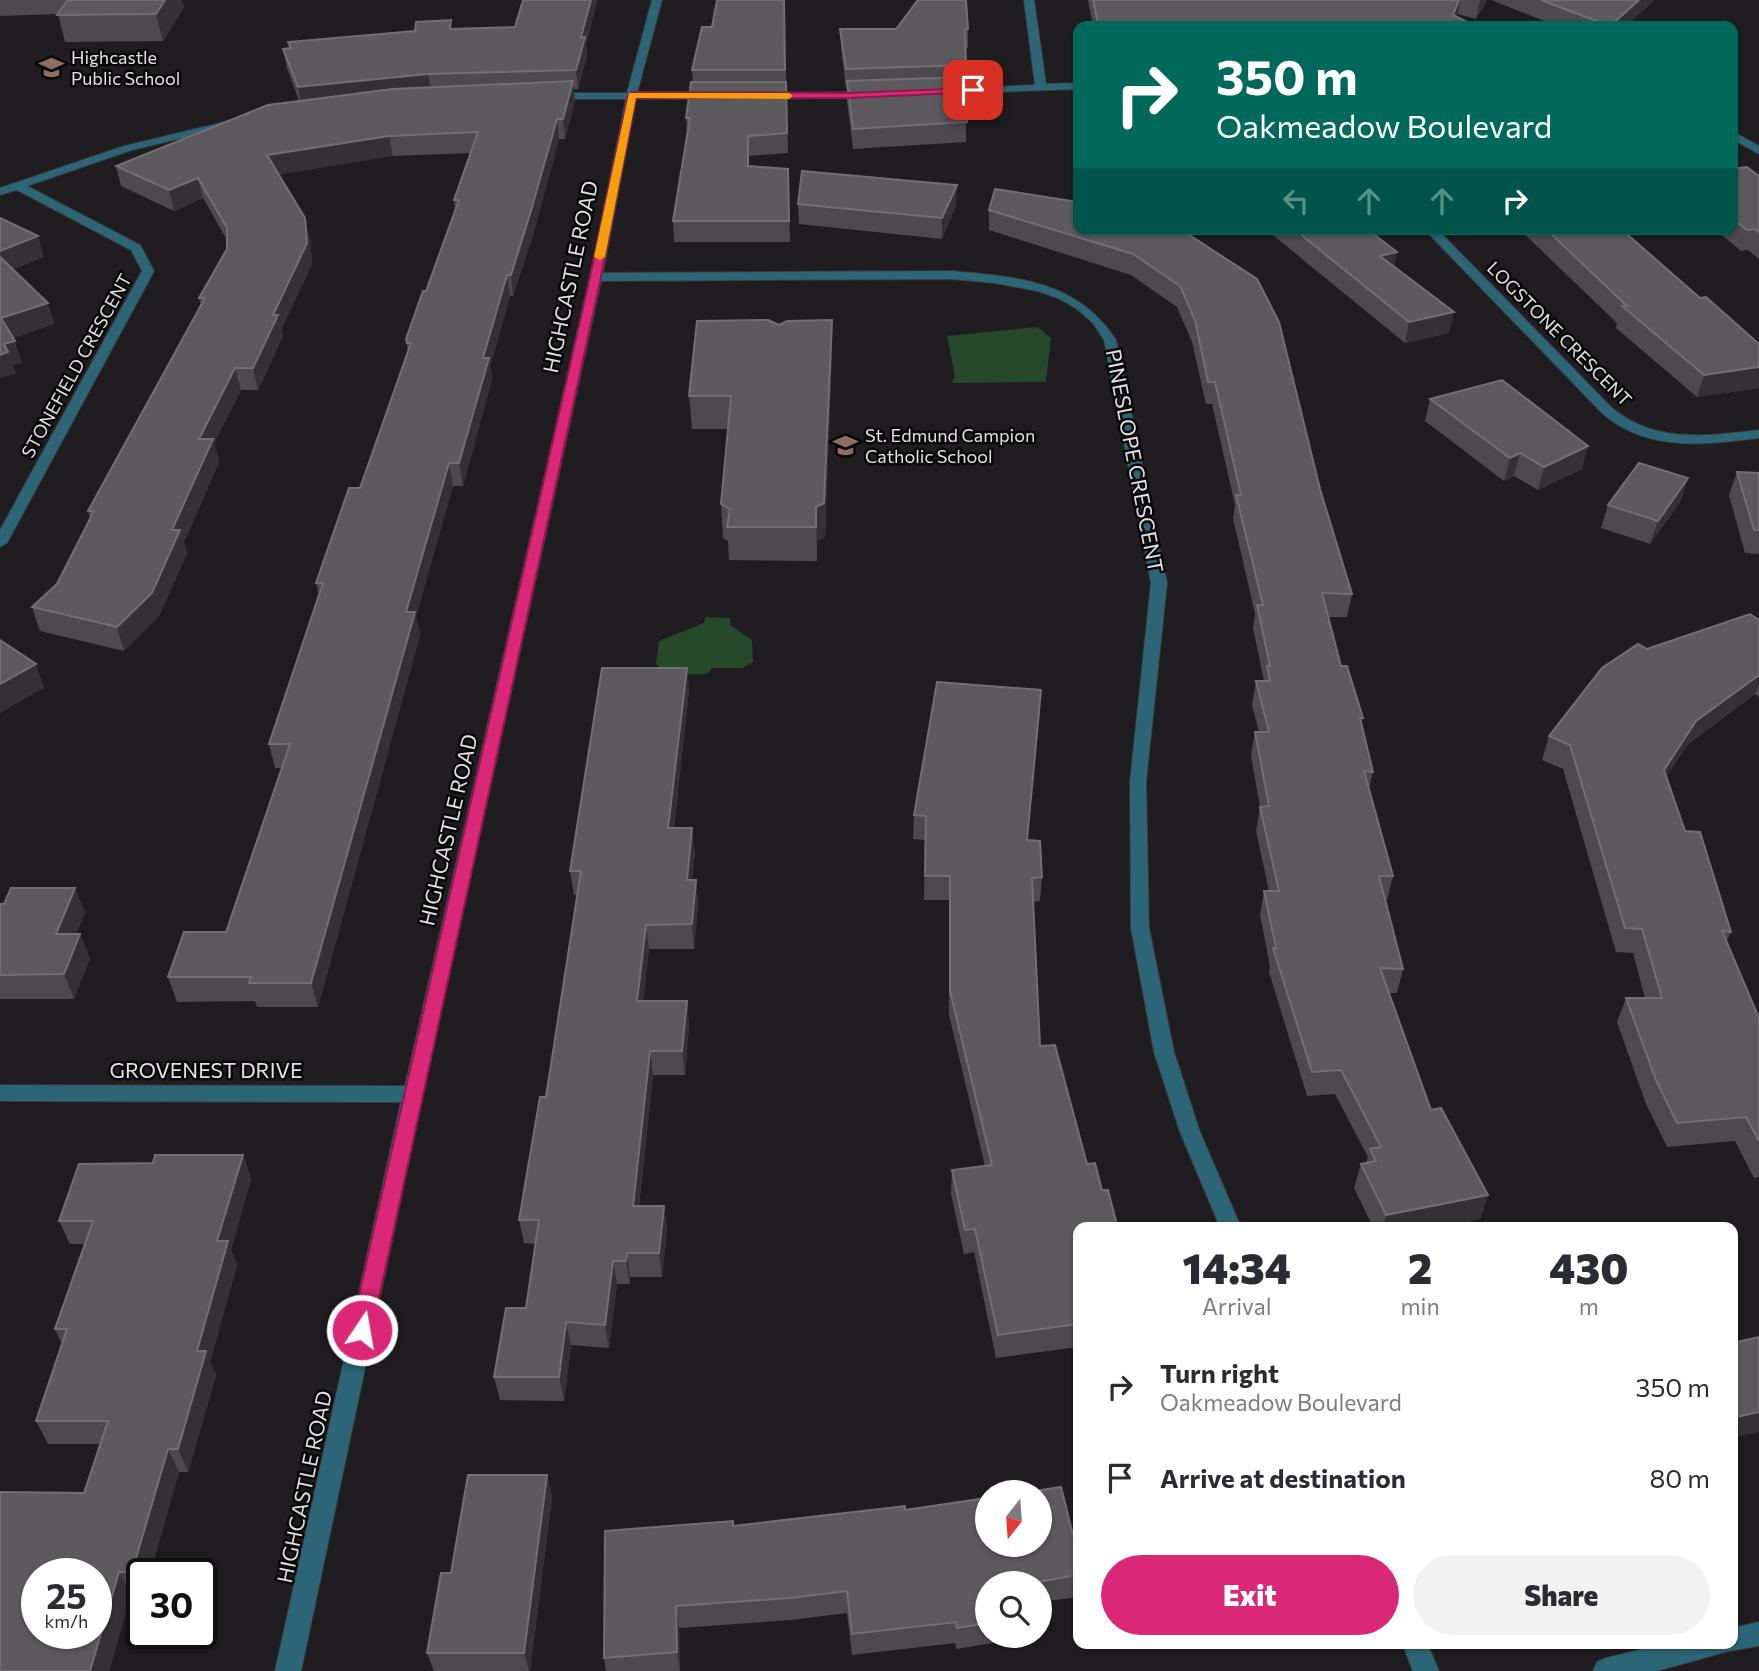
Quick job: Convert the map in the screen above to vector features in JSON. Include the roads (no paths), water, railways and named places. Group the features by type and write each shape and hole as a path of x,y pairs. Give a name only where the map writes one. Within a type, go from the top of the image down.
{"street":[{"name":"HIGHCASTLE ROAD","path":"288,1671 413,1094 596,277 632,95 657,0"},
{"path":"1030,0 1041,88"},
{"path":"938,92 1073,86"},
{"path":"745,96 887,94"},
{"path":"544,96 720,96"},
{"path":"0,192 128,148 252,120"},
{"path":"1738,138 1759,150"},
{"name":"STONEFIELD CRESCENT","path":"0,543 148,271 136,248 18,186"},
{"name":"LOGSTONE CRESCENT","path":"1436,235 1613,418 1634,429 1672,441 1695,442 1759,433"},
{"name":"PINESLOPE CRESCENT","path":"596,277 950,275 1035,286 1081,305 1105,329 1110,340 1159,583 1138,782 1140,928 1164,1052 1190,1132 1229,1222"},
{"name":"GROVENEST DRIVE","path":"0,1093 413,1094"},
{"path":"1738,1639 1759,1634"},
{"path":"1417,1649 1426,1671"},
{"path":"1606,1671 1696,1649"}],"place":[{"name":"Highcastle Public School","path":"51,68"},
{"name":"St. Edmund Campion Catholic School","path":"845,446"}]}
